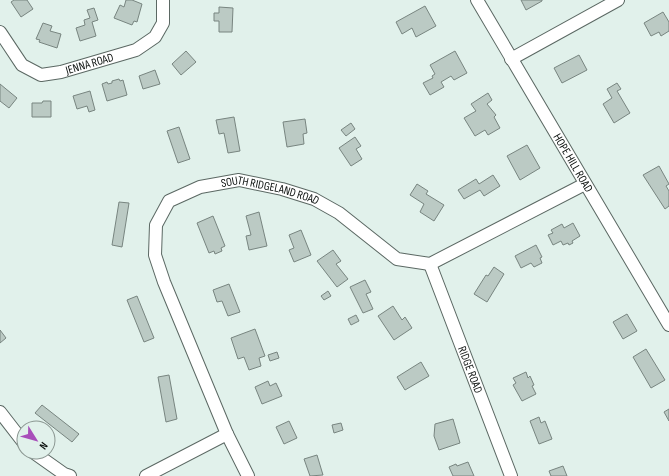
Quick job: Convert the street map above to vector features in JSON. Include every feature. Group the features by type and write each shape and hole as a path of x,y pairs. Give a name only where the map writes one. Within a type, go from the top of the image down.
{"street":[{"name":"JENNA ROAD","path":"0,32 22,65 40,75 61,72 136,50 155,37 163,23 164,0"},
{"name":"HOPE HILL ROAD","path":"477,0 669,325"},
{"path":"511,59 618,0"},
{"name":"SOUTH RIDGELAND ROAD","path":"248,476 226,434 164,282 155,255 156,225 169,201 200,187 239,180 282,188 314,199 339,213 398,259 430,264"},
{"path":"430,264 585,184"},
{"name":"RIDGE ROAD","path":"430,264 511,476"},
{"path":"0,412 16,433"},
{"path":"146,476 226,434"},
{"path":"44,460 64,474 70,476"}],"building":[{"path":"14,0 27,0 33,9 21,17 11,2"},
{"path":"126,0 132,0 142,4 137,22 134,21 132,25 114,18 120,5 124,7"},
{"path":"521,0 542,0 542,1 526,10"},
{"path":"425,6 436,26 416,37 412,28 402,34 396,22"},
{"path":"219,7 233,8 232,32 219,32 219,21 214,21 214,13 219,13"},
{"path":"94,8 98,20 92,22 96,36 80,41 76,28 85,25 84,20 90,18 87,10"},
{"path":"663,12 669,22 669,31 661,36 659,32 651,36 644,23"},
{"path":"43,23 52,26 50,31 61,34 57,48 39,42 40,40 36,39"},
{"path":"186,51 196,62 181,75 172,64"},
{"path":"455,51 467,73 454,80 451,76 441,82 444,87 430,95 423,83 433,78 432,76 435,74 430,65"},
{"path":"579,55 587,70 562,83 554,68"},
{"path":"155,70 160,84 143,89 139,76"},
{"path":"119,79 120,81 123,80 127,95 107,101 102,84 107,82 108,84 112,83 112,81"},
{"path":"617,83 621,89 617,91 630,113 614,123 603,104 612,98 607,89"},
{"path":"0,84 17,98 9,108 0,101"},
{"path":"90,91 95,110 89,112 87,106 77,109 73,96"},
{"path":"488,93 492,100 487,104 496,115 494,117 500,128 488,135 485,130 475,136 464,118 476,111 471,104"},
{"path":"43,101 51,101 51,117 32,117 32,103 42,103"},
{"path":"234,117 240,151 228,153 224,133 219,134 216,120"},
{"path":"305,119 307,133 303,134 304,144 287,147 283,122"},
{"path":"351,123 355,129 346,136 341,130"},
{"path":"179,127 190,159 178,163 167,131"},
{"path":"355,137 361,146 356,149 362,159 351,166 339,148"},
{"path":"527,145 540,168 520,180 507,156"},
{"path":"659,166 669,184 666,186 669,191 669,206 665,209 643,175"},
{"path":"493,175 500,186 484,196 480,190 464,199 458,190 476,179 479,184"},
{"path":"417,184 428,191 426,194 444,205 434,221 420,212 424,204 410,195"},
{"path":"119,202 129,203 122,247 112,245"},
{"path":"259,212 267,246 249,250 246,236 251,235 246,216"},
{"path":"213,216 225,246 221,248 222,251 215,254 214,251 209,253 197,223"},
{"path":"573,223 580,236 569,245 568,243 563,245 561,241 553,245 548,235 553,233 551,230 562,224 564,228"},
{"path":"301,230 311,255 294,262 289,250 294,248 289,235"},
{"path":"536,245 542,257 540,258 542,263 534,267 531,263 521,268 515,256"},
{"path":"333,250 341,261 336,264 348,279 337,287 317,261"},
{"path":"494,267 504,274 487,302 474,294 486,275 488,276"},
{"path":"365,280 371,292 366,294 373,309 363,313 350,287"},
{"path":"229,284 240,312 228,316 222,301 217,302 213,290"},
{"path":"328,291 331,296 324,300 321,296"},
{"path":"137,296 154,338 144,342 127,300"},
{"path":"393,306 402,320 405,317 412,328 394,340 378,316"},
{"path":"627,314 637,331 623,339 613,322"},
{"path":"356,315 359,321 351,325 348,319"},
{"path":"255,329 265,356 259,358 261,366 249,370 244,357 238,359 231,338"},
{"path":"0,330 6,338 0,343"},
{"path":"646,349 665,380 651,388 633,357"},
{"path":"277,352 279,358 270,361 268,355"},
{"path":"421,362 429,376 405,390 397,377"},
{"path":"526,372 528,378 530,376 534,385 532,386 536,394 522,401 513,385 516,383 513,378"},
{"path":"169,375 177,419 166,422 158,377"},
{"path":"268,381 270,386 276,383 282,396 262,404 255,387"},
{"path":"42,405 79,434 72,442 56,429 56,420 44,420 35,413"},
{"path":"669,409 669,421 664,412"},
{"path":"539,417 541,423 545,421 552,439 539,444 530,421"},
{"path":"453,419 460,443 439,450 434,436 435,424"},
{"path":"289,421 297,438 284,444 276,427"},
{"path":"341,423 343,430 334,433 332,425"},
{"path":"317,455 323,475 310,476 304,459"},
{"path":"468,462 474,476 453,476 449,467"},
{"path":"563,466 567,476 551,476 549,471"}]}
